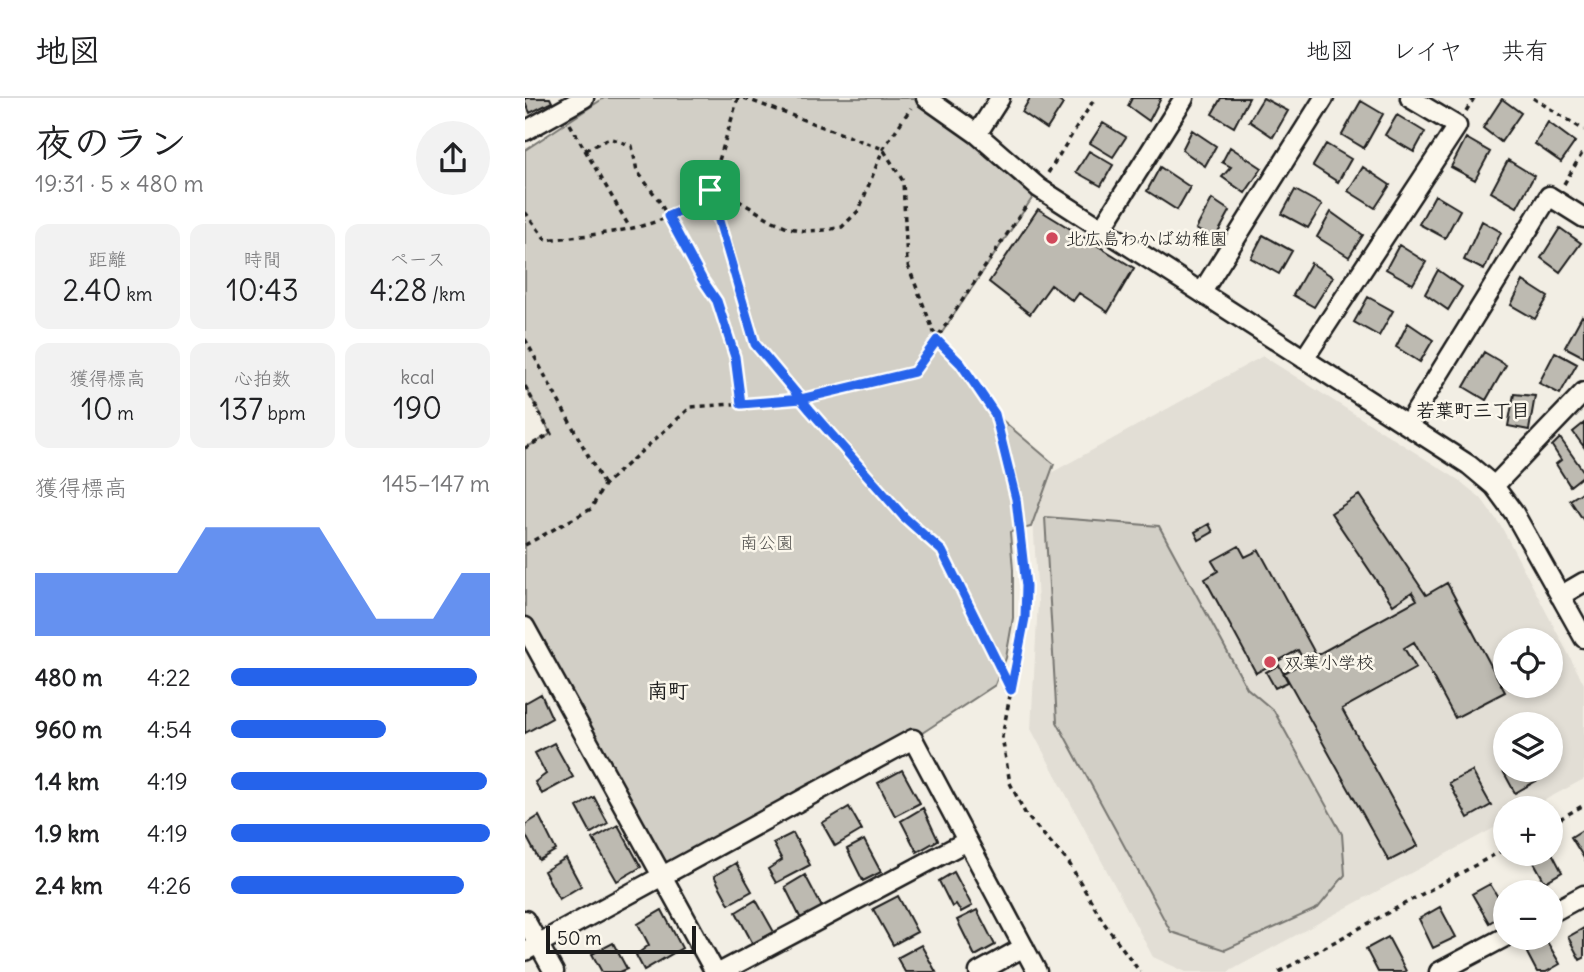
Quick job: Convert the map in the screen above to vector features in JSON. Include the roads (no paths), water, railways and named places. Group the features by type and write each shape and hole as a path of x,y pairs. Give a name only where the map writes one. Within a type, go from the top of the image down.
{"street":[{"path":"525,131 584,98"},
{"path":"977,134 1000,98"},
{"path":"1102,228 1184,98"},
{"path":"1202,292 1324,98"},
{"path":"1304,359 1457,126 1410,98"},
{"path":"919,103 977,134 1039,188 1469,465 1494,486 1514,513 1584,638"},
{"path":"1408,424 1549,196 1584,218"},
{"path":"1494,486 1584,393"},
{"path":"1560,596 1584,583"},
{"path":"525,627 661,876 718,972 967,841"},
{"path":"532,947 913,739 1037,972"},
{"path":"1563,906 1584,895"},
{"path":"525,920 532,947 554,972"},
{"path":"1439,972 1493,943"},
{"path":"979,972 1024,947"}],"place":[{"name":"北広島わかば幼稚園","path":"1052,238"},
{"name":"双葉小学校","path":"1270,662"}],"district":[{"name":"若葉町三丁目","path":"1473,410"},
{"name":"南町","path":"668,690"}],"park label":[{"name":"南公園","path":"767,542"}]}
